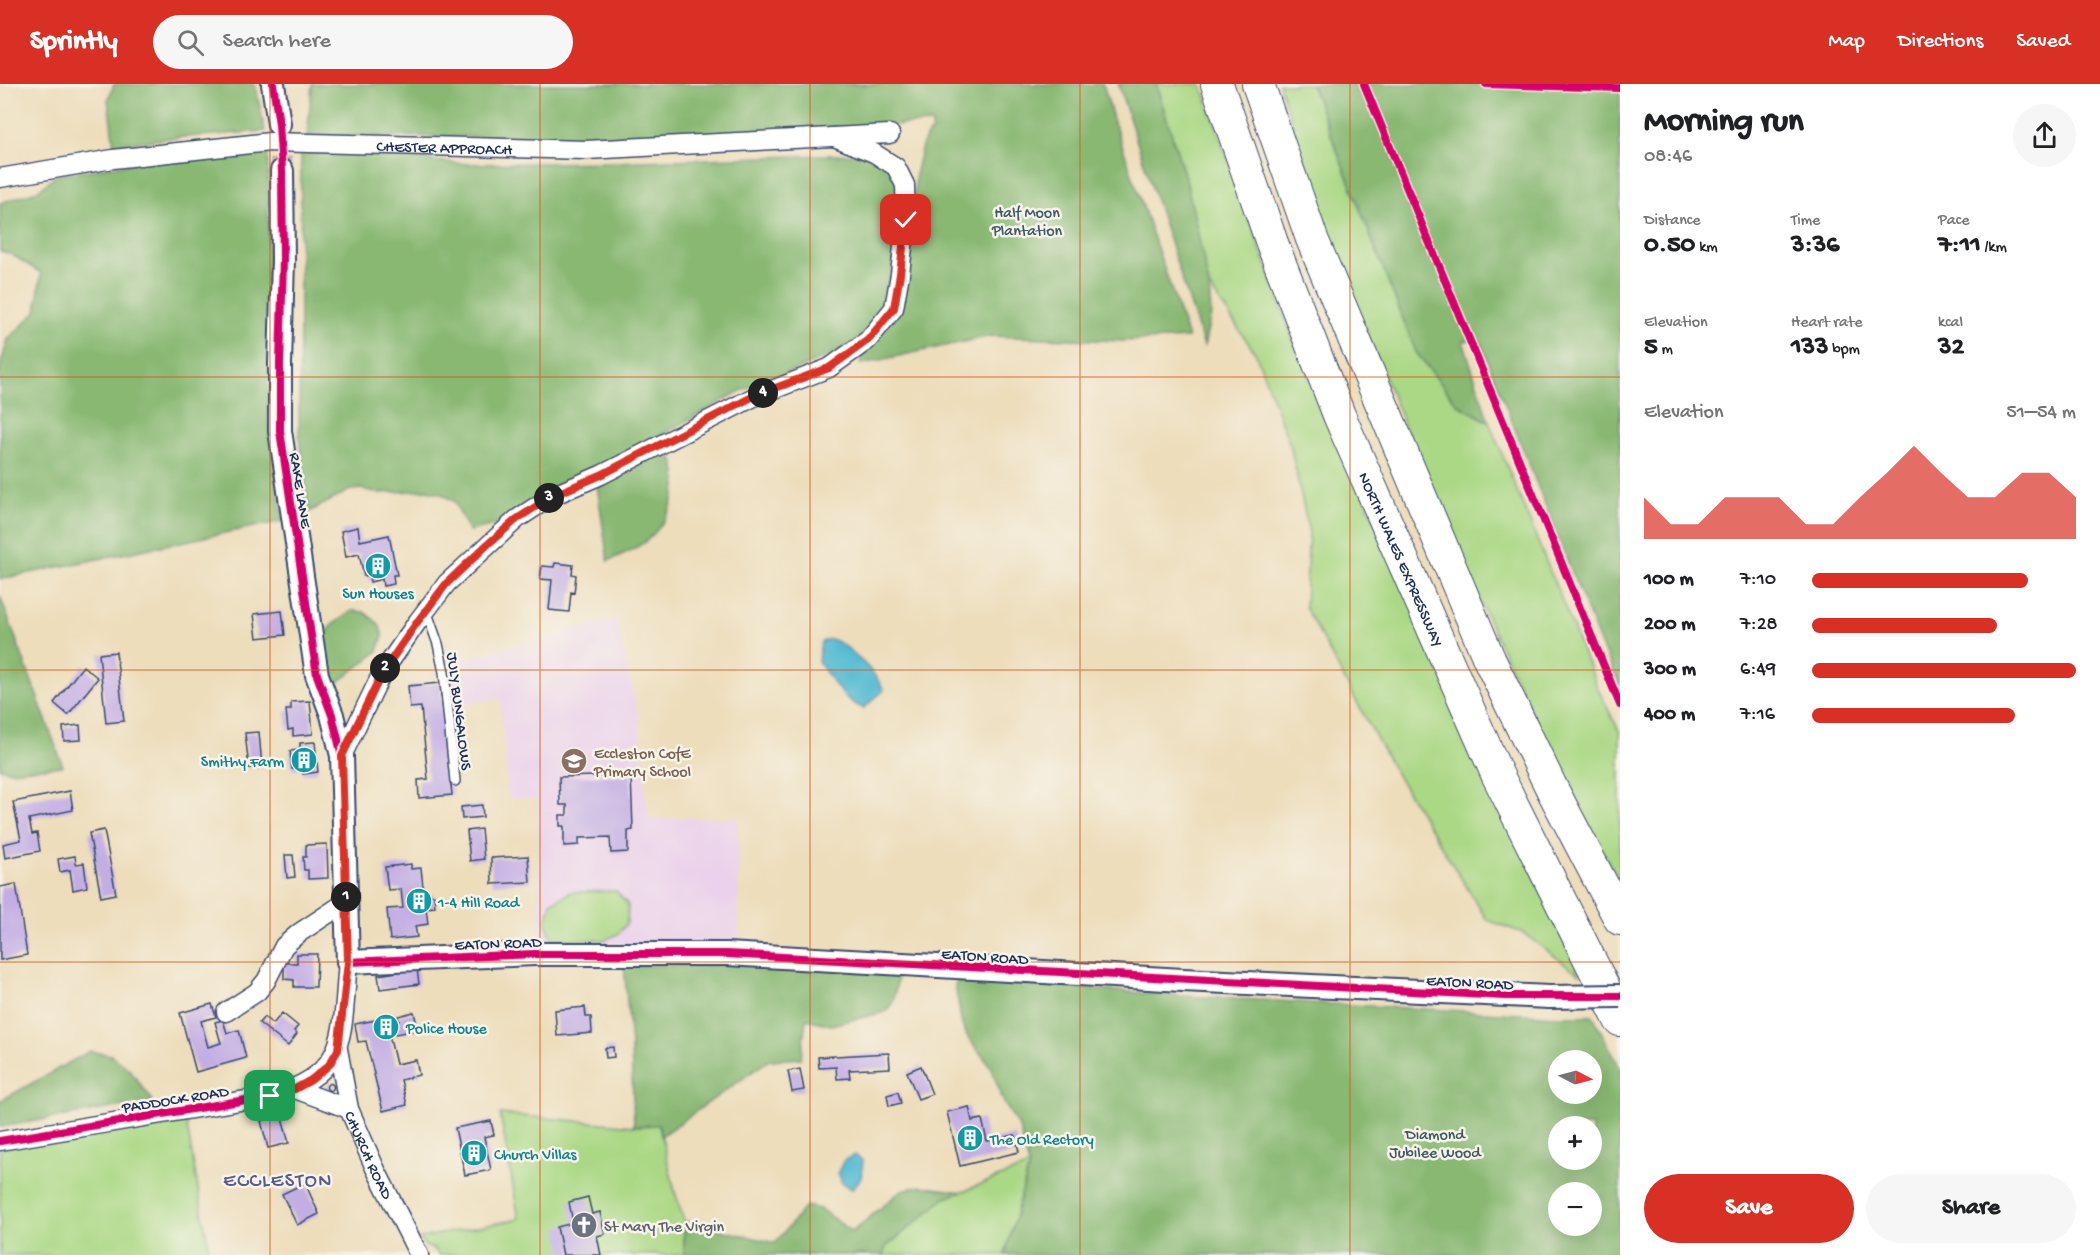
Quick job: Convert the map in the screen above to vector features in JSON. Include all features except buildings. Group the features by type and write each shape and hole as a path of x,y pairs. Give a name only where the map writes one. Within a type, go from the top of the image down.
{"highway":[{"name":"NORTH WALES EXPRESSWAY","path":"1217,84 1272,243 1339,415 1497,774 1620,1020"},
{"path":"1258,84 1312,239 1490,661 1553,791 1620,919"}],"street":[{"path":"273,84 279,124"},
{"name":"CHESTER APPROACH","path":"0,178 112,159 270,142 586,150 890,134"},
{"path":"342,756 382,673 426,610 447,583 517,519 552,496 601,475 754,396 829,368 868,340 894,308 906,220 905,185 896,167 874,153 834,137"},
{"name":"RAKE LANE","path":"282,171 280,431 316,675 332,715 342,756 348,962"},
{"path":"226,1012 257,992 266,981 284,946 299,933 346,902"},
{"name":"EATON ROAD","path":"348,962 534,954 727,954 1207,981 1549,997 1620,996"},
{"path":"338,1050 348,962"},
{"name":"PADDOCK ROAD","path":"0,1141 270,1096 295,1089 311,1080 329,1065 338,1050"},
{"name":"CHURCH ROAD","path":"338,1050 350,1109 375,1168 419,1255"},
{"path":"295,1089 350,1109"}],"lane":[{"name":"JULY BUNGALOWS","path":"426,610 438,644 444,672 455,781"}],"shaded area":[{"name":"Eccleston CofE Primary School","path":"616,619 640,723 648,819 738,817 739,946 539,945 538,799 508,798 500,697 458,706 451,663"}],"green space":[{"path":"114,84 255,84 265,131 114,145 108,100"},
{"name":"Half Moon Plantation","path":"312,84 1103,84 1188,338 1122,341 991,336 861,364 863,349 910,255 916,171 922,146 932,131 932,123 646,137 307,136"},
{"path":"1118,84 1156,84 1187,184 1209,285 1211,314 1204,346"},
{"path":"1156,84 1201,84 1292,337 1579,974 1523,933 1487,920 1394,770 1305,607 1309,532 1291,448 1256,354 1209,286 1187,184"},
{"path":"1279,84 1311,84 1416,352 1457,404 1489,422 1598,689 1620,733 1620,884 1541,732 1456,551 1340,268"},
{"path":"1311,84 1486,84 1620,88 1620,686 1601,645 1480,341 1463,341 1489,422 1457,404 1416,352"},
{"path":"268,151 268,423 283,521 0,579 0,367 8,339 36,312 41,273 11,254 0,251 0,203 37,191 57,175 163,159"},
{"path":"301,152 385,152 467,164 613,162 886,153 903,204 887,300 876,319 853,344 805,366 740,391 507,522 469,531 454,501 440,493 427,490 379,493 362,489 350,490 309,512 299,438"},
{"path":"667,448 673,460 676,485 674,498 663,522 646,541 608,561 597,485"},
{"path":"0,596 63,766 10,771 0,768"},
{"path":"352,611 364,612 379,624 383,636 378,651 331,688 319,643 332,625"},
{"path":"616,891 628,905 627,923 618,934 605,940 552,939 546,923 551,903 571,892"},
{"path":"624,965 768,965 899,971 893,1002 885,1012 831,1025 806,1019 801,1058 769,1060 661,1136 659,1125 634,1126 631,1046"},
{"name":"Diamond Jubilee Wood","path":"959,979 1184,996 1593,1016 1620,1068 1620,1255 1005,1255 1029,1166 1019,1127 1004,1103 991,1067 969,1039 962,1025 955,985"},
{"path":"90,1051 111,1055 129,1069 153,1101 0,1127 0,1101"},
{"path":"500,1114 634,1126 659,1125 684,1221 684,1255 439,1255 434,1249 425,1246 420,1238 519,1219"},
{"path":"185,1116 210,1255 0,1255 0,1148"},
{"path":"1029,1166 1005,1255 883,1255 885,1247 945,1198"},
{"path":"921,1186 962,1192 945,1198 886,1247 883,1255 684,1255 684,1221 775,1243 806,1206 820,1209 852,1232 902,1190"}],"water":[{"path":"830,639 861,660 884,690 864,708 844,695 818,661 821,642"},
{"path":"855,1155 863,1161 861,1178 852,1189 842,1183 838,1172 844,1160"}],"tunnel":[{"path":"279,124 282,171"}],"cycle path":[{"path":"0,1141 270,1096 295,1089 311,1080 329,1065 338,1049 348,962 342,756 332,715 317,675 280,431 282,171 279,124 273,84"},
{"path":"1364,84 1620,705"},
{"path":"1486,84 1620,88"},
{"path":"348,962 534,954 727,954 1505,996 1620,996"}],"place":[{"name":"Sun Houses","path":"378,566"},
{"name":"Smithy Farm","path":"304,760"},
{"name":"Eccleston CofE Primary School","path":"574,761"},
{"name":"1-4 Hill Road","path":"419,901"},
{"name":"Police House","path":"386,1027"},
{"name":"The Old Rectory","path":"970,1138"},
{"name":"Church Villas","path":"474,1153"},
{"name":"St Mary The Virgin","path":"584,1225"}],"district":[{"name":"ECCLESTON","path":"278,1179"}],"route":[{"path":"270,1096 295,1089 311,1080 329,1065 338,1050 348,962 342,756 382,673 418,621 447,583 488,544 517,519 552,496 601,475 754,396 829,368 868,340 894,308 906,220"}]}
